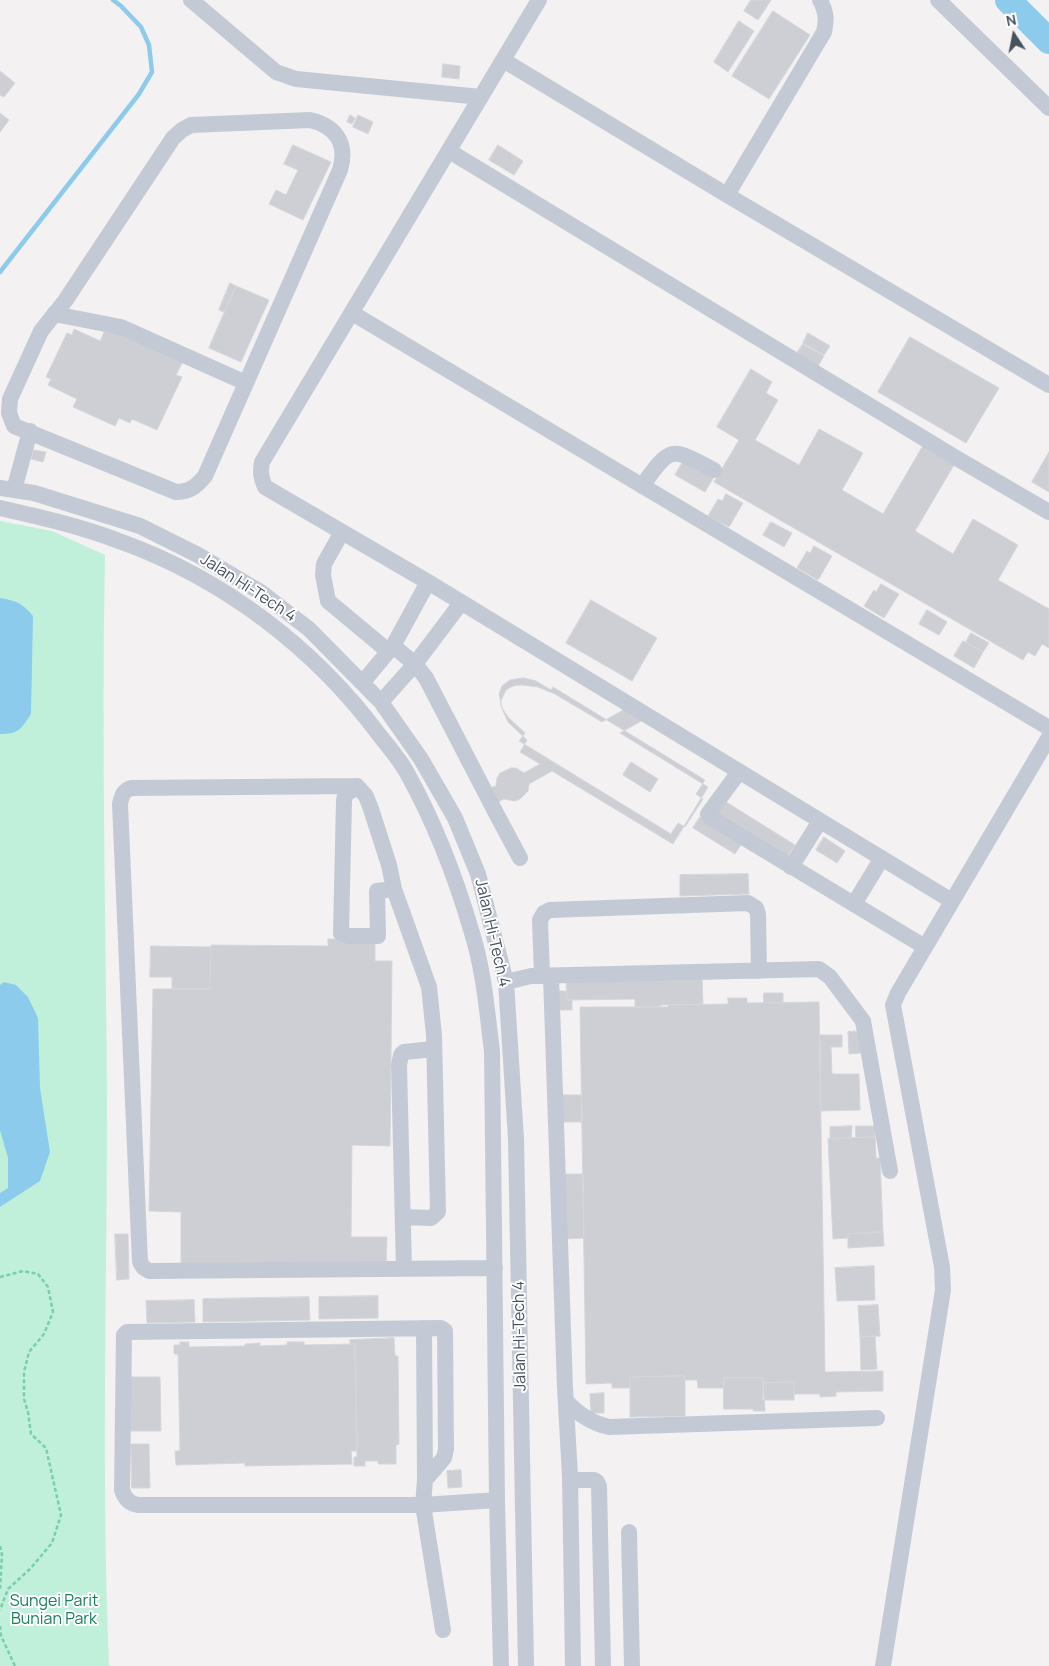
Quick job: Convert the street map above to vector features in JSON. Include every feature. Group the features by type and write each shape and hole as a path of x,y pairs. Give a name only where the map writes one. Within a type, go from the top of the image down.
{"street":[{"path":"191,0 276,72 296,79 481,97"},
{"path":"539,0 262,462 260,472 266,487 428,582 952,901"},
{"path":"727,196 824,32 827,20 820,0"},
{"path":"938,0 1049,108"},
{"path":"504,60 727,196 1049,385"},
{"path":"310,120 321,122 332,130 339,139 343,152 340,170 205,476 198,485 186,492 176,492 14,426 9,413 10,399 41,332 54,314 173,138 182,130 203,124 310,120"},
{"path":"449,151 958,459 1049,512"},
{"path":"352,313 1049,728"},
{"path":"54,314 121,327 246,382"},
{"path":"7,489 30,431"},
{"path":"642,486 665,456 676,453 684,454 714,470"},
{"name":"Jalan Hi-Tech 4","path":"7,489 34,493 140,526 198,555 262,593 310,629 382,702 421,759 455,818 478,874 506,982 516,1139 526,1666"},
{"name":"Jalan Hi-Tech 4","path":"0,508 58,522 119,541 167,561 219,589 283,633 330,676 364,714 405,769 440,841 473,934 485,994 492,1051 502,1666"},
{"path":"342,532 324,564 322,575 328,601 390,648 415,664 426,678 520,858"},
{"path":"363,682 390,648 428,582"},
{"path":"382,702 415,664 461,603"},
{"path":"884,1666 943,1290 942,1267 893,1005 898,993 1049,737"},
{"path":"739,772 708,814 709,816 925,948"},
{"path":"403,1217 431,1218 438,1212 434,1049 429,987 394,889 389,866 366,796 357,786 131,788 125,790 120,804 140,1262 144,1268 149,1271 495,1268"},
{"path":"357,786 345,795 344,801 341,933 349,936 378,936 377,892 394,889"},
{"path":"791,867 820,821"},
{"path":"854,904 882,858"},
{"path":"573,1666 570,1480 546,976 540,920 544,913 550,910 748,903 756,908 758,914 759,971"},
{"path":"506,982 531,976 819,969 830,977 863,1021 890,1172"},
{"path":"404,1269 399,1065 401,1055 404,1052 434,1049"},
{"path":"443,1630 423,1505 425,1480 424,1328 127,1332 124,1335 122,1490 124,1496 131,1503 138,1505 423,1505 498,1500"},
{"path":"566,1401 576,1412 596,1424 608,1427 877,1418"},
{"path":"570,1480 594,1480 598,1486 603,1666"},
{"path":"629,1532 632,1666"}],"path":[{"path":"0,1277 23,1271 38,1274 48,1287 53,1312 44,1334 29,1352 24,1372 24,1399 28,1412 30,1434 46,1448 61,1514 52,1543 30,1569 8,1589 0,1610"},
{"path":"0,1546 2,1554 0,1589"},
{"path":"0,1626 1,1636 15,1666"}],"green space":[{"name":"Sungei Parit Bunian Park","path":"0,521 52,531 105,555 104,761 107,1102 105,1525 109,1666 0,1666"}],"water":[{"path":"0,598 19,603 33,616 31,714 16,732 0,734"},
{"path":"4,982 16,985 28,997 38,1018 40,1088 50,1152 40,1181 0,1207 0,1193 8,1188 8,1158 0,1130 0,985"}],"building":[{"path":"751,0 771,0 758,20 744,11"},
{"path":"773,11 810,35 769,99 732,76"},
{"path":"739,21 754,31 728,72 714,62"},
{"path":"443,64 460,66 459,79 442,77"},
{"path":"0,71 15,83 4,97 0,95"},
{"path":"0,113 9,120 0,132"},
{"path":"350,115 355,118 352,124 347,122"},
{"path":"358,115 373,122 368,134 353,127"},
{"path":"293,145 331,162 303,220 269,204 276,190 286,195 298,170 284,164"},
{"path":"498,145 523,161 514,175 489,160"},
{"path":"230,283 236,286 224,312 219,310"},
{"path":"236,286 269,300 241,362 209,348"},
{"path":"106,328 184,359 176,375 182,377 157,430 132,419 130,423 119,418 115,426 73,407 77,399 48,385 51,379 46,377 67,333 72,335 74,329 100,341"},
{"path":"808,333 830,346 824,355 803,343"},
{"path":"910,337 999,388 966,443 878,392"},
{"path":"803,344 824,356 818,366 797,353"},
{"path":"751,369 772,382 766,393 778,400 755,440 799,465 819,429 863,453 842,490 883,514 925,442 957,460 915,531 953,554 973,519 1018,545 998,580 1049,609 1049,648 1042,644 1035,656 1028,652 1023,660 714,482 739,440 717,427"},
{"path":"33,450 46,452 43,462 31,459"},
{"path":"1049,452 1049,492 1032,482"},
{"path":"684,460 714,477 705,492 675,475"},
{"path":"726,494 743,503 729,527 708,516 718,499 722,501"},
{"path":"771,522 792,533 784,547 763,535"},
{"path":"814,546 832,556 818,580 797,568 807,551 810,553"},
{"path":"881,584 899,594 884,618 864,606 874,590 876,592"},
{"path":"591,600 657,638 632,681 566,643"},
{"path":"927,610 947,622 939,635 919,624"},
{"path":"971,633 989,643 983,652 966,642"},
{"path":"963,641 983,652 974,668 954,656"},
{"path":"524,678 536,681 551,690 553,687 705,780 696,794 703,799 685,827 678,823 671,834 519,741 525,733 508,717 502,708 499,694 502,686 510,680","holes":["631,762 658,779 650,792 623,775"]},
{"path":"513,686 538,687 555,694 602,722 625,709 643,720 620,733 708,787 673,844 552,771 529,784 528,791 520,799 514,801 504,799 496,803 490,788 496,786 500,773 516,768 524,773 540,764 520,752 527,740 508,722 501,706 501,700 506,690"},
{"path":"723,800 795,845 787,857 715,812"},
{"path":"700,817 742,843 735,854 693,828"},
{"path":"824,837 845,851 837,863 816,850"},
{"path":"748,874 749,894 680,896 680,875"},
{"path":"328,939 375,940 375,961 392,961 390,1146 352,1145 351,1237 387,1237 386,1268 181,1266 181,1212 149,1211 153,989 210,989 211,945 328,946"},
{"path":"151,946 211,947 210,989 172,989 172,977 150,977"},
{"path":"702,978 703,1004 635,1007 635,999 567,1000 566,980"},
{"path":"557,991 566,991 567,1000 572,1000 572,1010 557,1010"},
{"path":"764,993 783,993 783,1003 764,1003"},
{"path":"728,998 747,998 747,1003 819,1002 825,1372 883,1371 883,1391 836,1392 836,1396 820,1397 820,1394 794,1394 794,1382 763,1383 763,1378 724,1378 724,1388 698,1388 697,1380 685,1380 685,1376 630,1377 630,1388 612,1388 612,1383 586,1384 580,1007 668,1007 668,1005 728,1004"},
{"path":"860,1031 861,1053 849,1054 848,1032"},
{"path":"820,1035 842,1035 842,1047 831,1047 832,1074 859,1074 860,1110 821,1111"},
{"path":"560,1095 582,1095 582,1122 561,1122"},
{"path":"852,1126 851,1138 830,1139 830,1127"},
{"path":"856,1126 875,1126 875,1137 856,1138"},
{"path":"875,1137 876,1158 880,1158 883,1232 848,1234 848,1238 833,1239 828,1139"},
{"path":"562,1174 583,1174 584,1238 564,1239"},
{"path":"883,1232 884,1246 848,1248 848,1234"},
{"path":"115,1234 128,1234 129,1279 117,1280"},
{"path":"874,1266 875,1300 837,1301 835,1268"},
{"path":"378,1296 378,1318 319,1319 319,1297"},
{"path":"309,1297 310,1320 203,1322 203,1299"},
{"path":"194,1300 195,1322 147,1323 146,1301"},
{"path":"878,1305 880,1336 860,1337 858,1306"},
{"path":"875,1336 877,1369 861,1370 860,1337"},
{"path":"394,1338 395,1356 398,1356 399,1444 396,1445 396,1464 378,1464 378,1461 365,1461 365,1466 354,1466 354,1457 357,1457 355,1344 350,1344 350,1340"},
{"path":"180,1342 189,1342 189,1347 245,1346 245,1344 260,1343 260,1346 287,1345 287,1342 304,1342 304,1345 355,1344 357,1451 351,1451 352,1464 245,1466 245,1463 176,1465 175,1451 180,1451 178,1354 174,1354 174,1345 180,1345"},
{"path":"685,1376 685,1416 630,1417 630,1377"},
{"path":"128,1377 160,1377 161,1431 129,1431"},
{"path":"724,1378 763,1378 765,1411 724,1409"},
{"path":"794,1382 794,1400 763,1400 763,1383"},
{"path":"604,1393 604,1413 591,1413 590,1394"},
{"path":"131,1444 149,1444 150,1488 132,1488"},
{"path":"461,1470 462,1487 448,1488 447,1471"}],"waterway":[{"path":"0,272 139,94 152,72 149,45 141,27 113,0"},
{"path":"1008,0 1049,41"}]}
